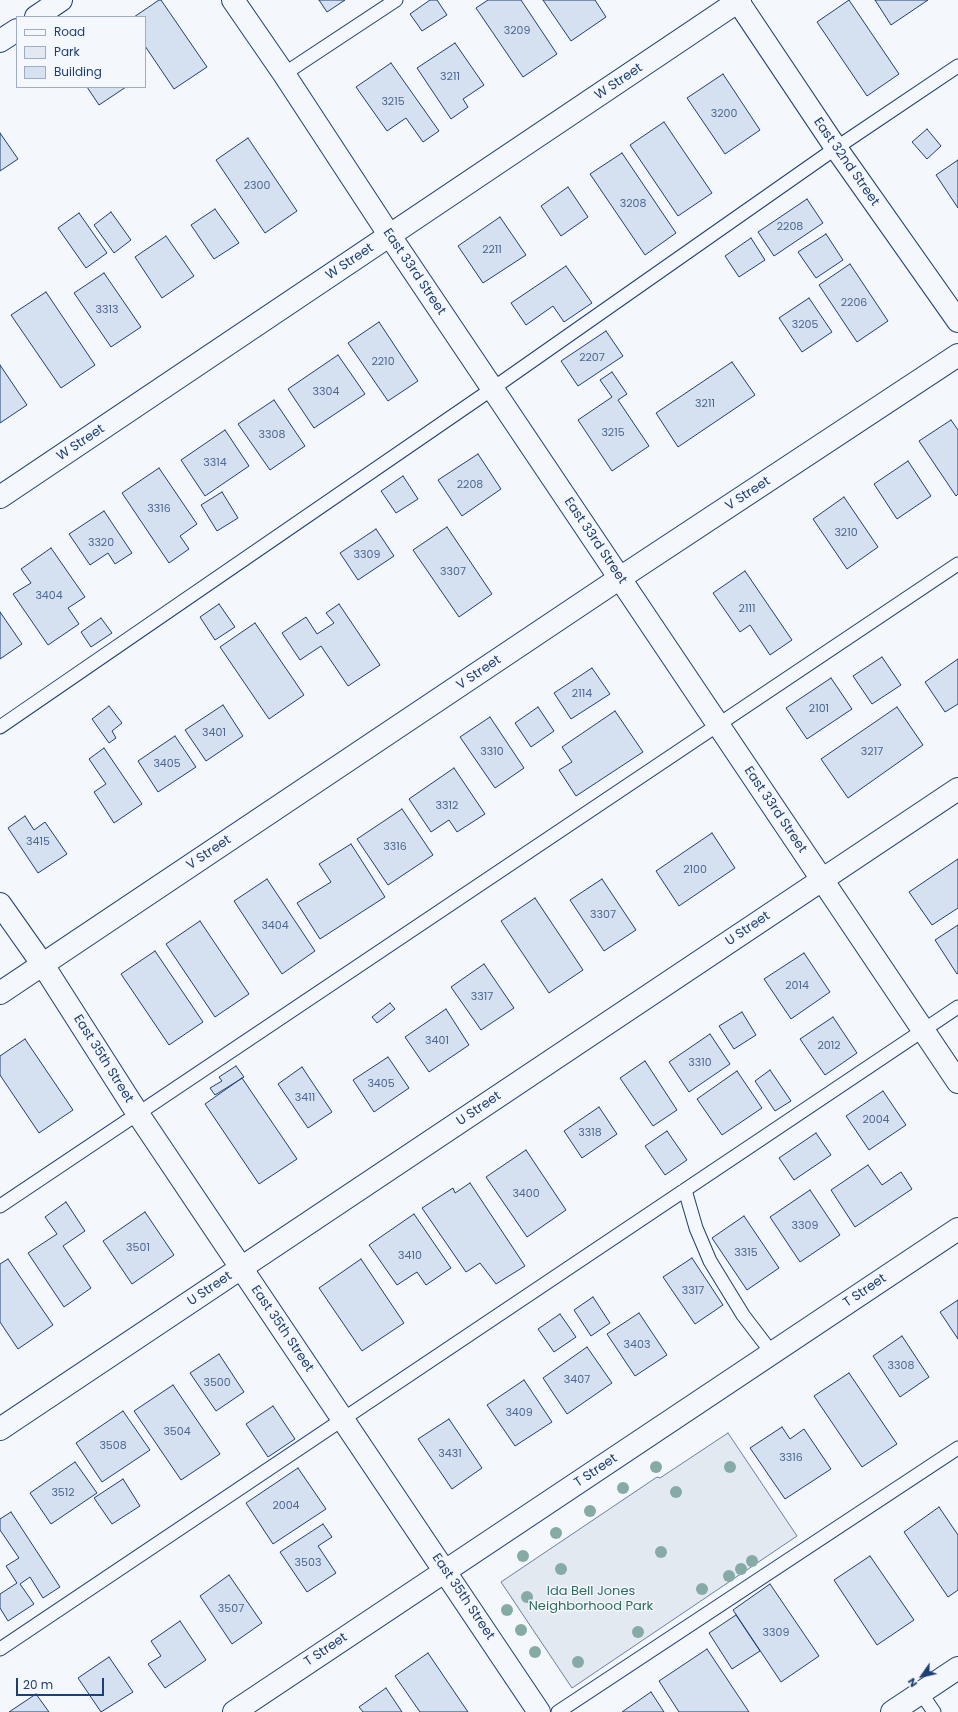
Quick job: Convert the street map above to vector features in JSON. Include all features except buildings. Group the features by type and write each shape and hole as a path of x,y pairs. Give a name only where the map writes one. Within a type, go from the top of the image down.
{"street":[{"path":"37,16 61,0"},
{"name":"East 33rd Street","path":"233,0 958,1082"},
{"name":"East 32nd Street","path":"739,0 836,148 958,321"},
{"name":"W Street","path":"0,498 739,0"},
{"path":"0,41 16,31"},
{"name":"V Street","path":"0,993 620,578 958,355"},
{"name":"U Street","path":"0,1429 958,789"},
{"name":"East 35th Street","path":"0,904 43,964 138,1114 539,1712"},
{"name":"T Street","path":"234,1712 958,1230"},
{"path":"892,1712 958,1668"}],"lane":[{"path":"284,74 396,0"},
{"path":"0,727 492,388 836,148 958,66"},
{"path":"0,1206 717,724 958,564"},
{"path":"0,1649 958,1007"},
{"path":"685,1190 696,1228 710,1261 743,1315 772,1353"},
{"path":"558,1712 958,1448"},
{"path":"921,1693 934,1712"}],"green space":[{"name":"Ida Bell Jones Neighborhood Park","path":"728,1433 797,1536 572,1688 501,1582 657,1477 660,1478"}]}
